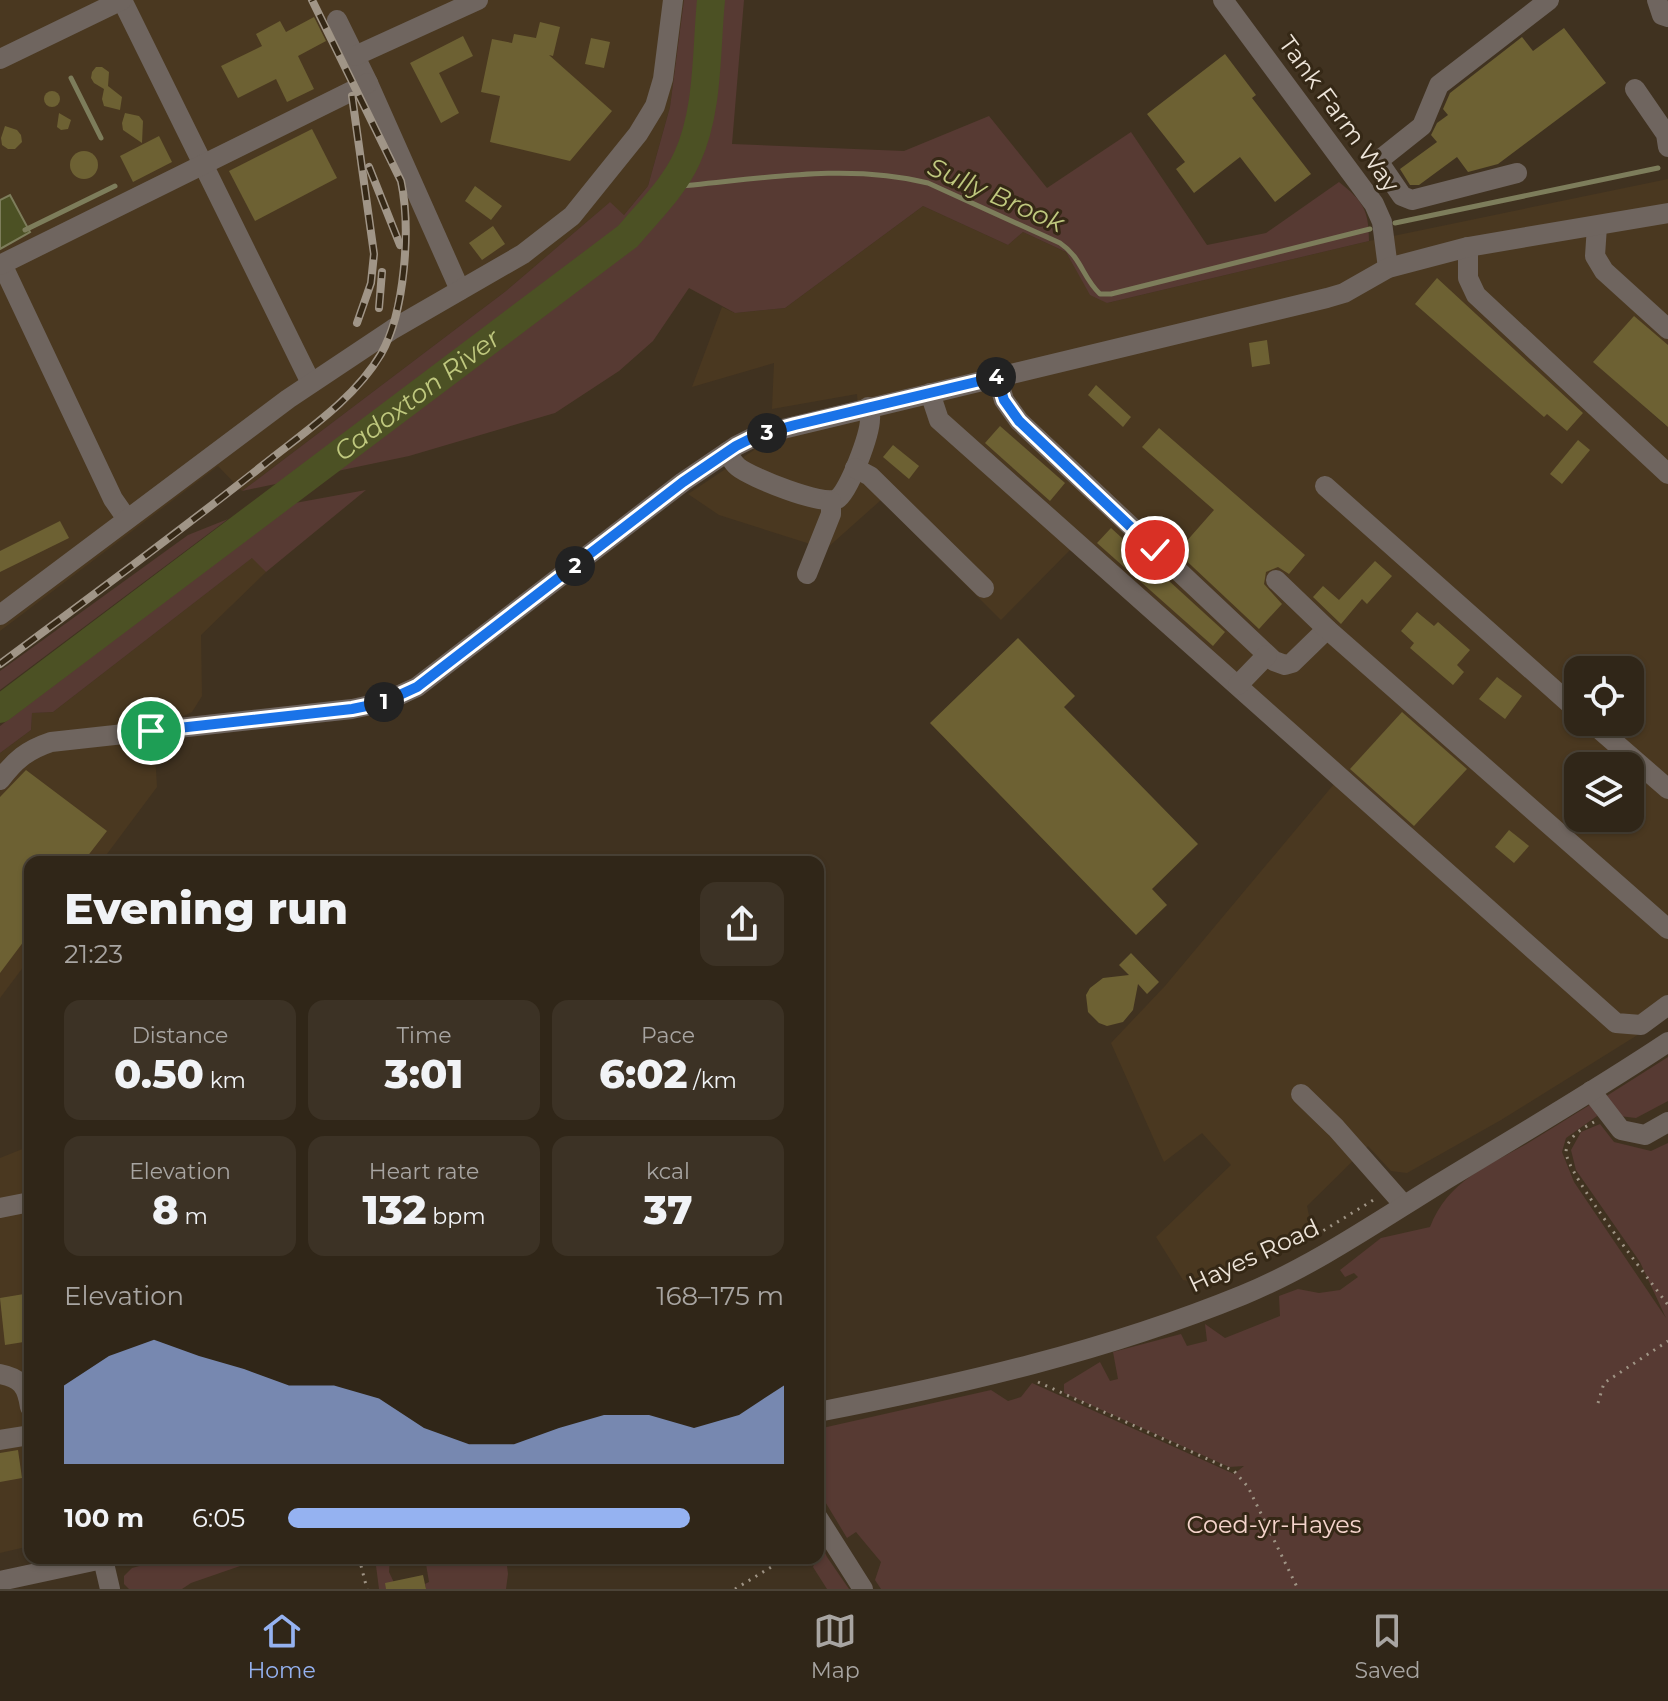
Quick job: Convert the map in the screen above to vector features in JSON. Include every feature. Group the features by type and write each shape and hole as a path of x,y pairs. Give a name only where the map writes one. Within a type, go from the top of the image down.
{"street":[{"path":"0,59 122,0 311,383"},
{"path":"355,56 478,0"},
{"path":"0,615 311,383 393,329 523,254 572,216 638,134 660,92 673,0"},
{"name":"Tank Farm Way","path":"1223,0 1374,204 1382,222 1388,268"},
{"path":"1517,173 1412,200 1402,196 1378,161 1422,126 1439,85 1549,0"},
{"path":"1657,0 1662,15 1668,17"},
{"path":"337,20 460,290"},
{"path":"127,519 113,499 1,264 368,83"},
{"path":"1635,89 1666,134 1668,147"},
{"path":"0,780 31,748 51,742 352,709 378,705 397,697 417,687 683,482 758,435 1327,298 1344,293 1388,268 1468,247 1668,213"},
{"path":"1597,226 1595,256 1604,271 1668,329"},
{"path":"1468,247 1468,278 1476,295 1668,474"},
{"path":"997,377 1004,400 1019,421 1267,655 1279,664 1292,663 1327,629"},
{"path":"930,393 939,420 1616,1023 1641,1025 1668,1005"},
{"path":"727,452 745,472 816,500 831,501 842,494 855,468 870,422 868,407"},
{"path":"855,468 870,476 984,588"},
{"path":"1325,486 1564,699"},
{"path":"807,574 831,514 831,501"},
{"path":"1276,580 1327,629 1668,929"},
{"path":"1238,685 1267,655"},
{"path":"1607,736 1668,789"},
{"name":"Hayes Road","path":"824,1411 1028,1366 1180,1319 1245,1295 1319,1258 1398,1198 1591,1091 1668,1042"},
{"path":"1591,1091 1621,1130 1645,1135 1668,1122"},
{"path":"1301,1094 1336,1128 1398,1198"},
{"path":"0,1208 24,1203"},
{"path":"0,1374 15,1377 24,1386"},
{"path":"0,1440 24,1436"},
{"path":"824,1527 863,1589"},
{"path":"0,1581 78,1564"},
{"path":"106,1564 110,1589"}],"path":[{"path":"1609,1115 1571,1138 1566,1151 1569,1165 1668,1305"},
{"path":"1303,1243 1398,1198"},
{"path":"1598,1403 1604,1383 1668,1341"},
{"path":"1028,1366 1034,1380 1234,1471 1248,1487 1298,1589"},
{"path":"361,1564 367,1589"},
{"path":"735,1589 776,1564"}],"shaded area":[{"path":"0,0 684,0 670,107 648,186 624,215 609,203 506,291 242,491 218,466 0,631"},
{"path":"1668,179 1668,345 1594,362 1665,425 1668,422 1668,1016 1501,1120 1407,1173 1391,1171 1368,1146 1307,1206 1311,1226 1302,1234 1199,1283 1183,1280 1156,1237 1231,1165 1202,1133 1164,1162 1111,1043 1165,986 1334,784 1070,550 1001,620 881,500 826,549 719,515 688,494 763,444 859,419 857,394 772,409 774,363 692,387 722,307 735,313 785,308 923,206 1008,245 1023,232 1066,252 1078,271 1107,303 1369,241"},
{"path":"10,195 30,232 0,249 0,200"},
{"path":"253,557 266,572 201,635 202,696 192,712 181,717 153,718 157,787 105,856 24,856 24,966 0,998 0,753 31,730 32,713 53,712"},
{"path":"24,1148 24,1547 0,1553 0,1158"}],"green space":[{"path":"684,0 744,0 732,144 904,151 989,116 1047,188 1131,132 1207,245 1266,233 1339,182 1363,207 1368,221 1369,241 1107,303 1090,295 1066,252 1023,232 1008,245 923,206 785,308 735,313 689,288 653,341 619,371 555,413 409,456 242,491 506,291 610,202 624,215 648,186 670,107"},
{"path":"366,490 266,572 252,558 53,712 32,713 31,730 0,753 0,726 295,503"},
{"path":"228,519 0,690 0,671 188,535"},
{"path":"1668,1057 1668,1101 1636,1118 1619,1116 1605,1097"},
{"name":"Coed-yr-Hayes","path":"1593,1103 1597,1116 1566,1138 1562,1152 1574,1182 1666,1318 1640,1262 1576,1170 1571,1150 1581,1132 1600,1124 1614,1142 1651,1151 1668,1143 1668,1589 881,1589 875,1580 881,1562 856,1532 847,1538 824,1500 824,1428 991,1390 1008,1401 1021,1397 1032,1383 1234,1474 1244,1466 1229,1467 1064,1393 1064,1384 1100,1362 1110,1381 1118,1379 1113,1352 1181,1334 1187,1346 1207,1341 1205,1324 1225,1338 1280,1316 1279,1296 1298,1289 1319,1293 1340,1290 1358,1277 1354,1273 1345,1277 1340,1270 1381,1238 1430,1227 1447,1197 1458,1186 1484,1167"},
{"path":"824,1550 849,1589 827,1589 813,1567 814,1564 824,1564"},
{"path":"146,1564 246,1564 182,1589 129,1589 124,1584 124,1576 132,1568"},
{"path":"376,1564 390,1564 389,1572 397,1589 379,1589"},
{"path":"426,1564 507,1564 506,1589 426,1589 425,1584 429,1582"}],"building":[{"path":"314,17 326,41 298,56 314,89 287,102 276,79 238,98 221,66 262,46 256,34 280,21 286,32"},
{"path":"540,22 560,27 553,56 549,55 612,111 570,161 490,142 500,96 481,92 492,39 512,43 514,34 536,38"},
{"path":"1564,28 1606,83 1498,164 1468,172 1457,157 1419,185 1410,185 1400,169 1437,142 1431,135 1437,123 1448,115 1443,109 1450,93 1522,37 1533,51"},
{"path":"463,36 473,56 439,73 459,113 441,123 410,63"},
{"path":"591,38 610,42 604,68 585,64"},
{"path":"1225,54 1256,95 1252,98 1311,174 1275,202 1240,157 1194,193 1176,169 1185,162 1147,114"},
{"path":"96,67 109,72 108,86 122,97 120,110 104,106 104,89 91,78"},
{"path":"52,91 60,99 52,107 44,99"},
{"path":"59,113 71,120 68,129 57,127"},
{"path":"125,113 139,116 143,121 142,143 123,130"},
{"path":"5,126 21,135 22,142 15,149 2,145"},
{"path":"312,129 337,178 255,221 229,171"},
{"path":"159,136 172,162 133,182 120,156"},
{"path":"84,151 94,155 98,165 94,175 84,179 74,175 70,165 74,155"},
{"path":"475,186 502,206 491,220 465,201"},
{"path":"493,226 505,244 482,260 469,243"},
{"path":"1437,278 1583,413 1567,431 1547,414 1544,417 1415,304"},
{"path":"1634,316 1668,345 1668,427 1593,362"},
{"path":"1267,340 1270,364 1252,367 1249,343"},
{"path":"1096,385 1131,417 1123,427 1088,395"},
{"path":"1000,426 1065,483 1050,501 985,443"},
{"path":"1159,428 1305,555 1289,574 1278,567 1266,572 1264,584 1282,604 1259,629 1177,552 1214,510 1142,447"},
{"path":"1578,440 1590,450 1562,484 1550,474"},
{"path":"893,445 919,466 909,479 883,457"},
{"path":"60,521 69,538 0,572 0,551"},
{"path":"1111,528 1225,632 1213,646 1097,543"},
{"path":"1375,561 1392,576 1367,604 1362,599 1341,624 1313,597 1323,586 1339,600"},
{"path":"1417,612 1434,626 1438,622 1470,650 1457,665 1464,672 1453,685 1410,648 1414,643 1401,631"},
{"path":"1018,638 1075,696 1064,707 1198,844 1152,889 1167,905 1136,935 930,723"},
{"path":"1497,677 1522,696 1505,719 1479,699"},
{"path":"1402,712 1467,769 1414,826 1350,769"},
{"path":"26,770 107,831 88,856 24,856 24,941 0,973 0,797"},
{"path":"1509,830 1529,846 1514,863 1495,847"},
{"path":"1131,953 1159,982 1147,994 1138,984 1133,1010 1123,1022 1107,1026 1099,1023 1088,1012 1086,995 1103,978 1129,975 1119,965"},
{"path":"24,1294 24,1342 5,1345 0,1298"},
{"path":"18,1450 22,1478 0,1482 0,1453"},
{"path":"423,1575 426,1589 386,1589 385,1583"}],"waterway":[{"name":"Cadoxton River","path":"0,709 628,236 675,179 694,140 703,100 711,0"},
{"path":"71,78 101,138"},
{"name":"Sully Brook","path":"1395,223 1658,168"},
{"name":"Sully Brook","path":"670,187 832,173 897,177 928,183 1060,243 1073,255 1100,294 1111,294 1370,229"},
{"path":"25,230 115,186"}],"railway":[{"path":"0,664 311,428 356,387 381,354 396,316 404,269 405,222 401,181 312,0"},
{"path":"352,96 374,254 371,283 357,323"},
{"path":"369,167 400,245"},
{"path":"379,308 382,272"}],"route":[{"path":"151,731 378,705 417,687 683,482 736,446 758,435 795,425 997,377 1007,407 1019,421 1155,550"}]}
